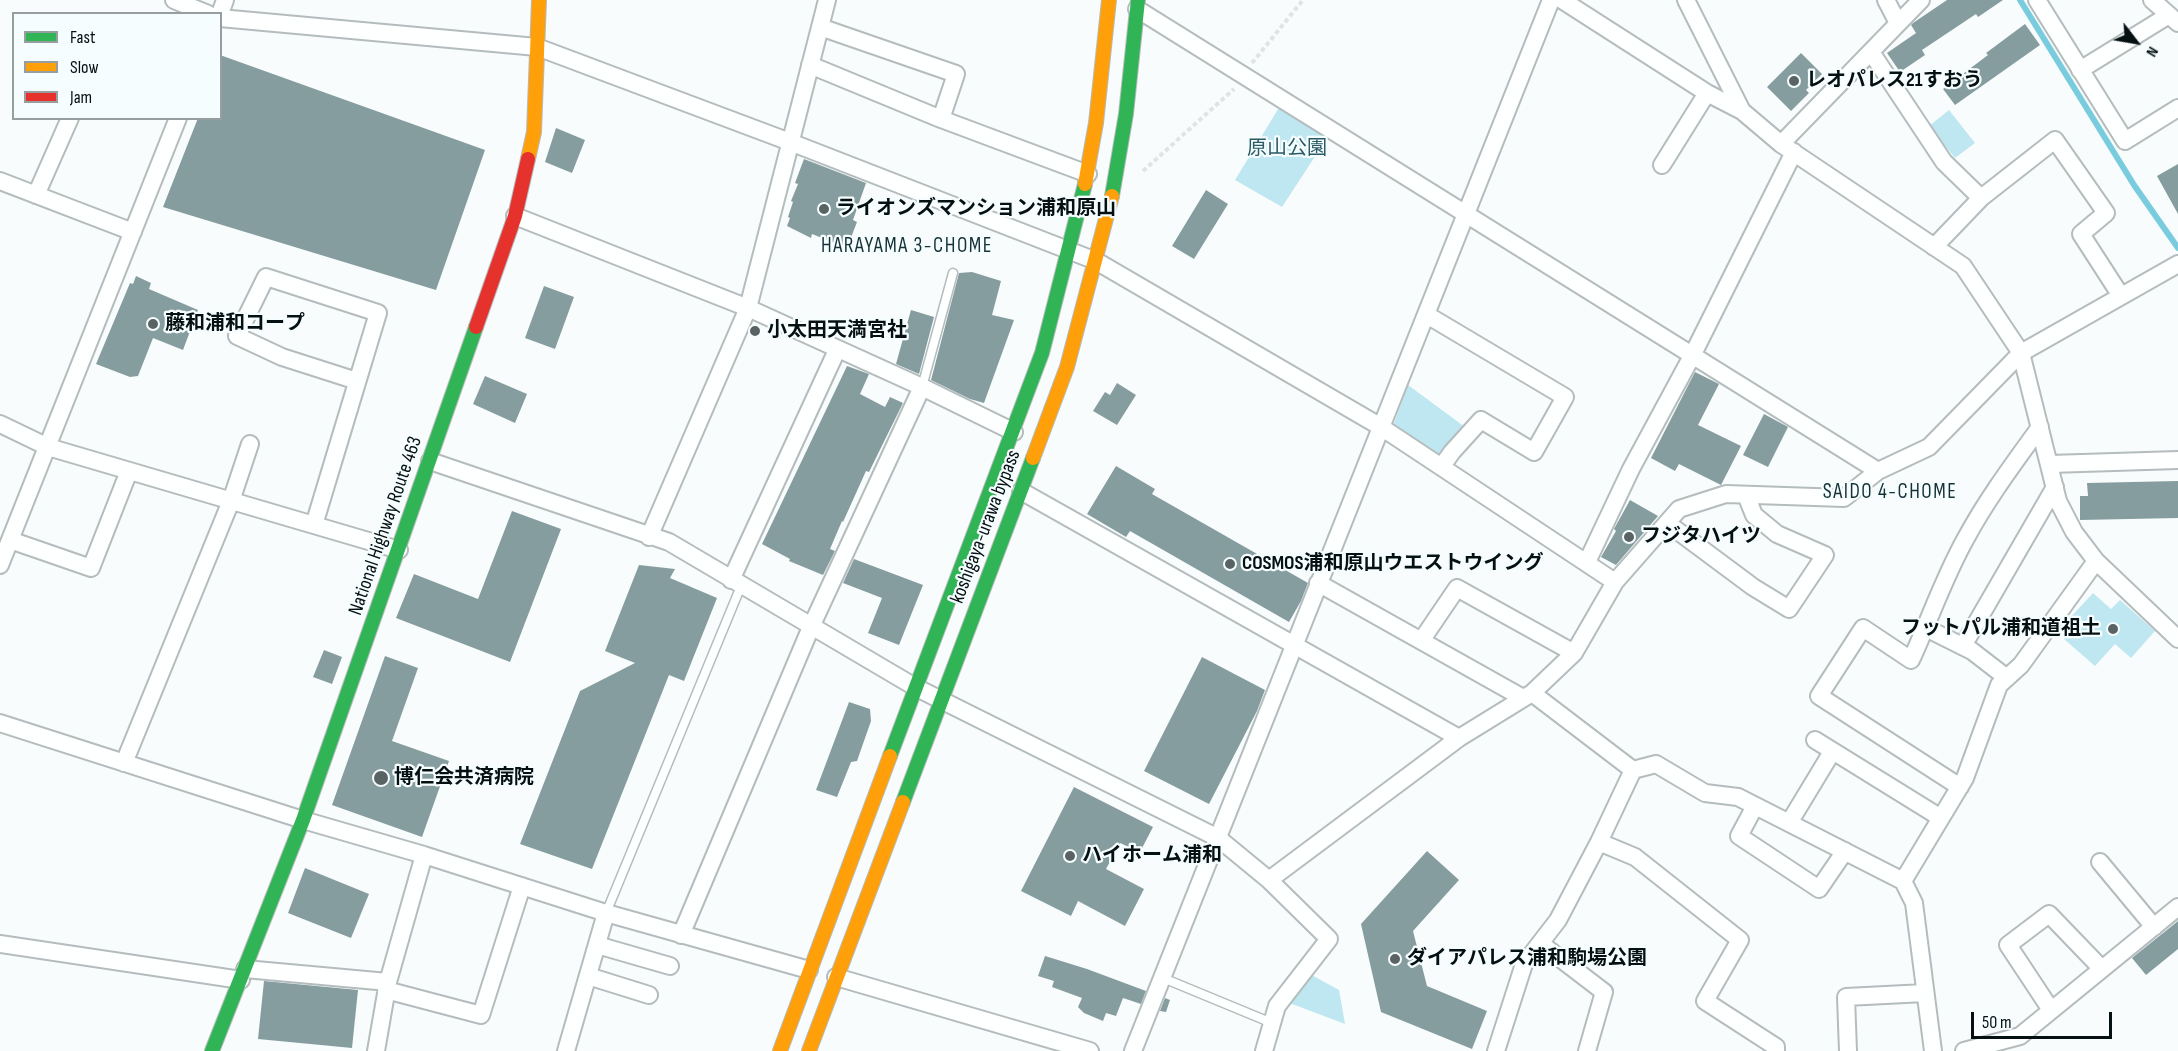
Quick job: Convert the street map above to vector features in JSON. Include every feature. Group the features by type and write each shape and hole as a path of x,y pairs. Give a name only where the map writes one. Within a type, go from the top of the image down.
{"highway":[{"name":"National Highway Route 463","path":"212,1051 303,820 515,216 534,132 539,0"},
{"name":"koshigaya-urawa bypass","path":"780,1051 1042,353 1088,174 1096,123 1109,0"},
{"name":"koshigaya-urawa bypass","path":"809,1051 1067,367 1115,180 1126,109 1137,4"}],"street":[{"path":"174,0 203,12"},
{"path":"649,537 748,308 827,0"},
{"path":"1133,1051 1551,0"},
{"path":"1562,0 1707,93 1742,111 1787,148 1963,266 2021,353 2058,501 2074,532 2096,561 2178,639"},
{"path":"1686,0 1742,111"},
{"path":"1886,0 1898,23"},
{"path":"1587,562 1631,469 1692,356 1787,148 1871,52 1921,0"},
{"path":"2037,0 2125,141 2178,108"},
{"path":"2080,70 2174,19 2152,0"},
{"path":"1137,4 1244,76 1878,471"},
{"path":"222,16 537,47 1096,261 1381,427 1615,582"},
{"path":"820,27 956,74 941,119"},
{"path":"1871,52 1944,162 1981,198"},
{"path":"810,65 941,119 1088,174"},
{"path":"1662,165 1707,93"},
{"path":"36,195 69,120"},
{"path":"0,565 177,120"},
{"path":"1934,247 1981,198 2055,140 2106,213 2081,234 2121,296"},
{"path":"0,181 133,232"},
{"path":"515,216 748,308 922,387 1014,432"},
{"path":"1269,880 1459,738 1527,695 1574,653 1615,582 1680,509 1725,494 1844,498 1878,471 1929,447 2021,353 2178,264"},
{"path":"314,525 378,313 266,277 237,336 282,357 357,381"},
{"path":"1427,315 1566,398 1534,452 1481,420 1442,466"},
{"path":"736,583 837,350"},
{"path":"681,935 811,627 922,387"},
{"path":"0,424 48,447 399,550"},
{"path":"1960,787 1820,696 1863,628 1911,660 1942,586 1966,538 1994,490 2040,427"},
{"path":"124,763 231,501 250,444"},
{"path":"2050,464 2178,460"},
{"path":"430,461 669,542 915,687 1218,838 1269,880 1329,939 1277,1006 1264,1051"},
{"path":"10,540 91,568 129,471"},
{"path":"1963,646 2055,487"},
{"path":"1021,491 1459,738"},
{"path":"1667,523 1753,587 1789,609 1825,555 1777,534 1754,516 1746,495"},
{"path":"1903,881 1965,778 1999,685 2021,665 2096,561"},
{"path":"1318,584 1421,641 1527,695 1633,770 1656,764 1705,793 1738,797 1903,881 1914,903 1933,1051"},
{"path":"1421,641 1457,588 1574,653"},
{"path":"1926,628 1972,651 2007,678"},
{"path":"0,723 303,820 424,855 606,913 809,970"},
{"path":"1815,740 1941,818"},
{"path":"1789,823 1832,752"},
{"path":"1496,1051 1524,964 1558,920 1633,770"},
{"path":"1755,806 1739,836 1819,889 1845,851"},
{"path":"1599,842 1635,857 1740,940 1705,1001 1776,1047 1776,1051"},
{"path":"376,1051 387,986 424,855"},
{"path":"2100,862 2154,927"},
{"path":"0,944 243,974 387,986 481,1015 522,886"},
{"path":"1964,1051 2020,1036 2178,908"},
{"path":"570,1050 606,913"},
{"path":"2051,1010 2008,945 2049,914 2102,969"},
{"path":"1540,943 1604,992 1587,1051"},
{"path":"597,945 670,966"},
{"path":"588,976 649,995"},
{"path":"836,977 1090,1051"},
{"path":"1848,1051 1846,997 1925,993"}],"lane":[{"path":"922,387 953,273"},
{"path":"606,913 736,583"},
{"path":"1163,978 1272,1023"}],"path":[{"path":"1143,171 1244,76 1303,0"}],"green space":[{"name":"原山公園","path":"1280,106 1329,135 1282,207 1235,180"},
{"path":"1949,110 1975,143 1955,158 1929,126"},
{"path":"1408,385 1469,430 1443,460 1393,426"},
{"name":"フットパル浦和道祖土","path":"2093,593 2111,609 2120,600 2155,631 2131,658 2115,644 2095,666 2064,639 2074,628 2067,621"},
{"path":"1308,973 1339,990 1345,1024 1287,1002"}],"building":[{"path":"1947,0 2003,0 1978,17 1976,14 1922,50 1925,55 1900,72 1887,53 1916,33 1911,25 1913,23"},
{"path":"2025,24 2040,45 1955,105 1943,89"},
{"name":"レオパレス21すおう","path":"1801,53 1822,74 1806,90 1809,93 1791,111 1767,87"},
{"path":"222,56 485,150 436,290 163,207 197,120 222,120"},
{"path":"556,128 585,140 572,173 545,162"},
{"name":"ライオンズマンション浦和原山","path":"804,159 866,183 853,220 857,222 847,248 812,234 811,238 787,226 793,202 791,201 798,184 795,183"},
{"path":"2178,164 2178,214 2157,176"},
{"path":"1206,190 1228,204 1194,259 1172,246"},
{"path":"972,272 1001,281 992,315 1014,320 984,403 970,399 931,380 959,273"},
{"name":"藤和浦和コープ","path":"136,276 151,283 149,289 198,310 183,350 153,338 138,376 130,377 96,364 130,283 133,284"},
{"path":"544,286 574,297 555,349 525,338"},
{"path":"911,310 934,317 919,374 896,364"},
{"path":"847,366 869,374 860,394 885,407 890,397 903,403 842,521 830,549 835,551 823,575 789,561 790,559 762,544"},
{"path":"1695,372 1719,384 1698,425 1741,446 1721,485 1679,464 1675,471 1651,458"},
{"path":"485,376 527,394 515,423 473,404"},
{"path":"1117,383 1136,395 1117,425 1093,411 1105,392 1110,395"},
{"path":"1764,414 1788,427 1768,467 1743,455"},
{"name":"COSMOS浦和原山ウエストウイング","path":"1116,466 1155,489 1152,494 1308,583 1289,622 1130,531 1126,537 1087,514"},
{"path":"2178,481 2178,518 2080,520 2080,496 2088,496 2087,483"},
{"name":"フジタハイツ","path":"1630,500 1658,516 1616,565 1601,557"},
{"path":"512,511 561,529 510,662 396,618 414,574 478,599"},
{"path":"854,559 923,585 899,645 868,633 882,598 843,583"},
{"path":"639,565 675,569 670,578 717,598 684,681 669,675 592,869 520,844 580,691 635,663 605,651"},
{"path":"324,650 342,657 332,684 313,677"},
{"path":"385,656 418,668 392,741 449,761 422,837 332,805"},
{"path":"1202,657 1265,690 1257,711 1209,804 1144,771"},
{"path":"849,702 870,709 871,721 857,761 851,762 837,797 816,790"},
{"name":"ハイホーム浦和","path":"1074,787 1153,827 1140,852 1120,843 1106,869 1144,889 1125,926 1078,901 1071,916 1021,891"},
{"name":"ダイアパレス浦和駒場公園","path":"1427,851 1459,880 1413,931 1427,986 1487,1011 1472,1049 1381,1012 1361,924"},
{"path":"305,868 369,894 351,938 288,913"},
{"path":"2178,921 2178,949 2146,975 2132,958"},
{"path":"1045,956 1146,991 1141,1004 1123,998 1116,1016 1106,1013 1103,1021 1084,1013 1078,1007 1082,998 1052,987 1054,981 1038,976"},
{"path":"264,981 358,990 352,1048 258,1039"},
{"path":"1165,998 1170,1000 1166,1012 1160,1011"}],"waterway":[{"path":"2020,0 2134,185 2178,248"}],"traffic: fast":[{"path":"1112,196 1126,114 1138,0"},
{"path":"890,756 1042,353 1085,184"},
{"path":"212,1051 303,820 476,327"},
{"path":"903,802 1033,458"}],"traffic: slow":[{"path":"528,159 534,132 539,0"},
{"path":"1085,184 1096,123 1109,0"},
{"path":"1033,458 1067,367 1112,196"},
{"path":"780,1051 890,756"},
{"path":"809,1051 903,802"}],"traffic: jam":[{"path":"476,327 515,216 528,159"}],"place":[{"name":"レオパレス21すおう","path":"1794,81"},
{"name":"ライオンズマンション浦和原山","path":"824,209"},
{"name":"藤和浦和コープ","path":"153,324"},
{"name":"小太田天満宮社","path":"755,331"},
{"name":"フジタハイツ","path":"1629,537"},
{"name":"COSMOS浦和原山ウエストウイング","path":"1230,564"},
{"name":"フットパル浦和道祖土","path":"2113,629"},
{"name":"博仁会共済病院","path":"381,778"},
{"name":"ハイホーム浦和","path":"1070,856"},
{"name":"ダイアパレス浦和駒場公園","path":"1395,959"}],"district":[{"name":"HARAYAMA 3-CHOME","path":"907,247"},
{"name":"SAIDO 4-CHOME","path":"1890,493"}]}
